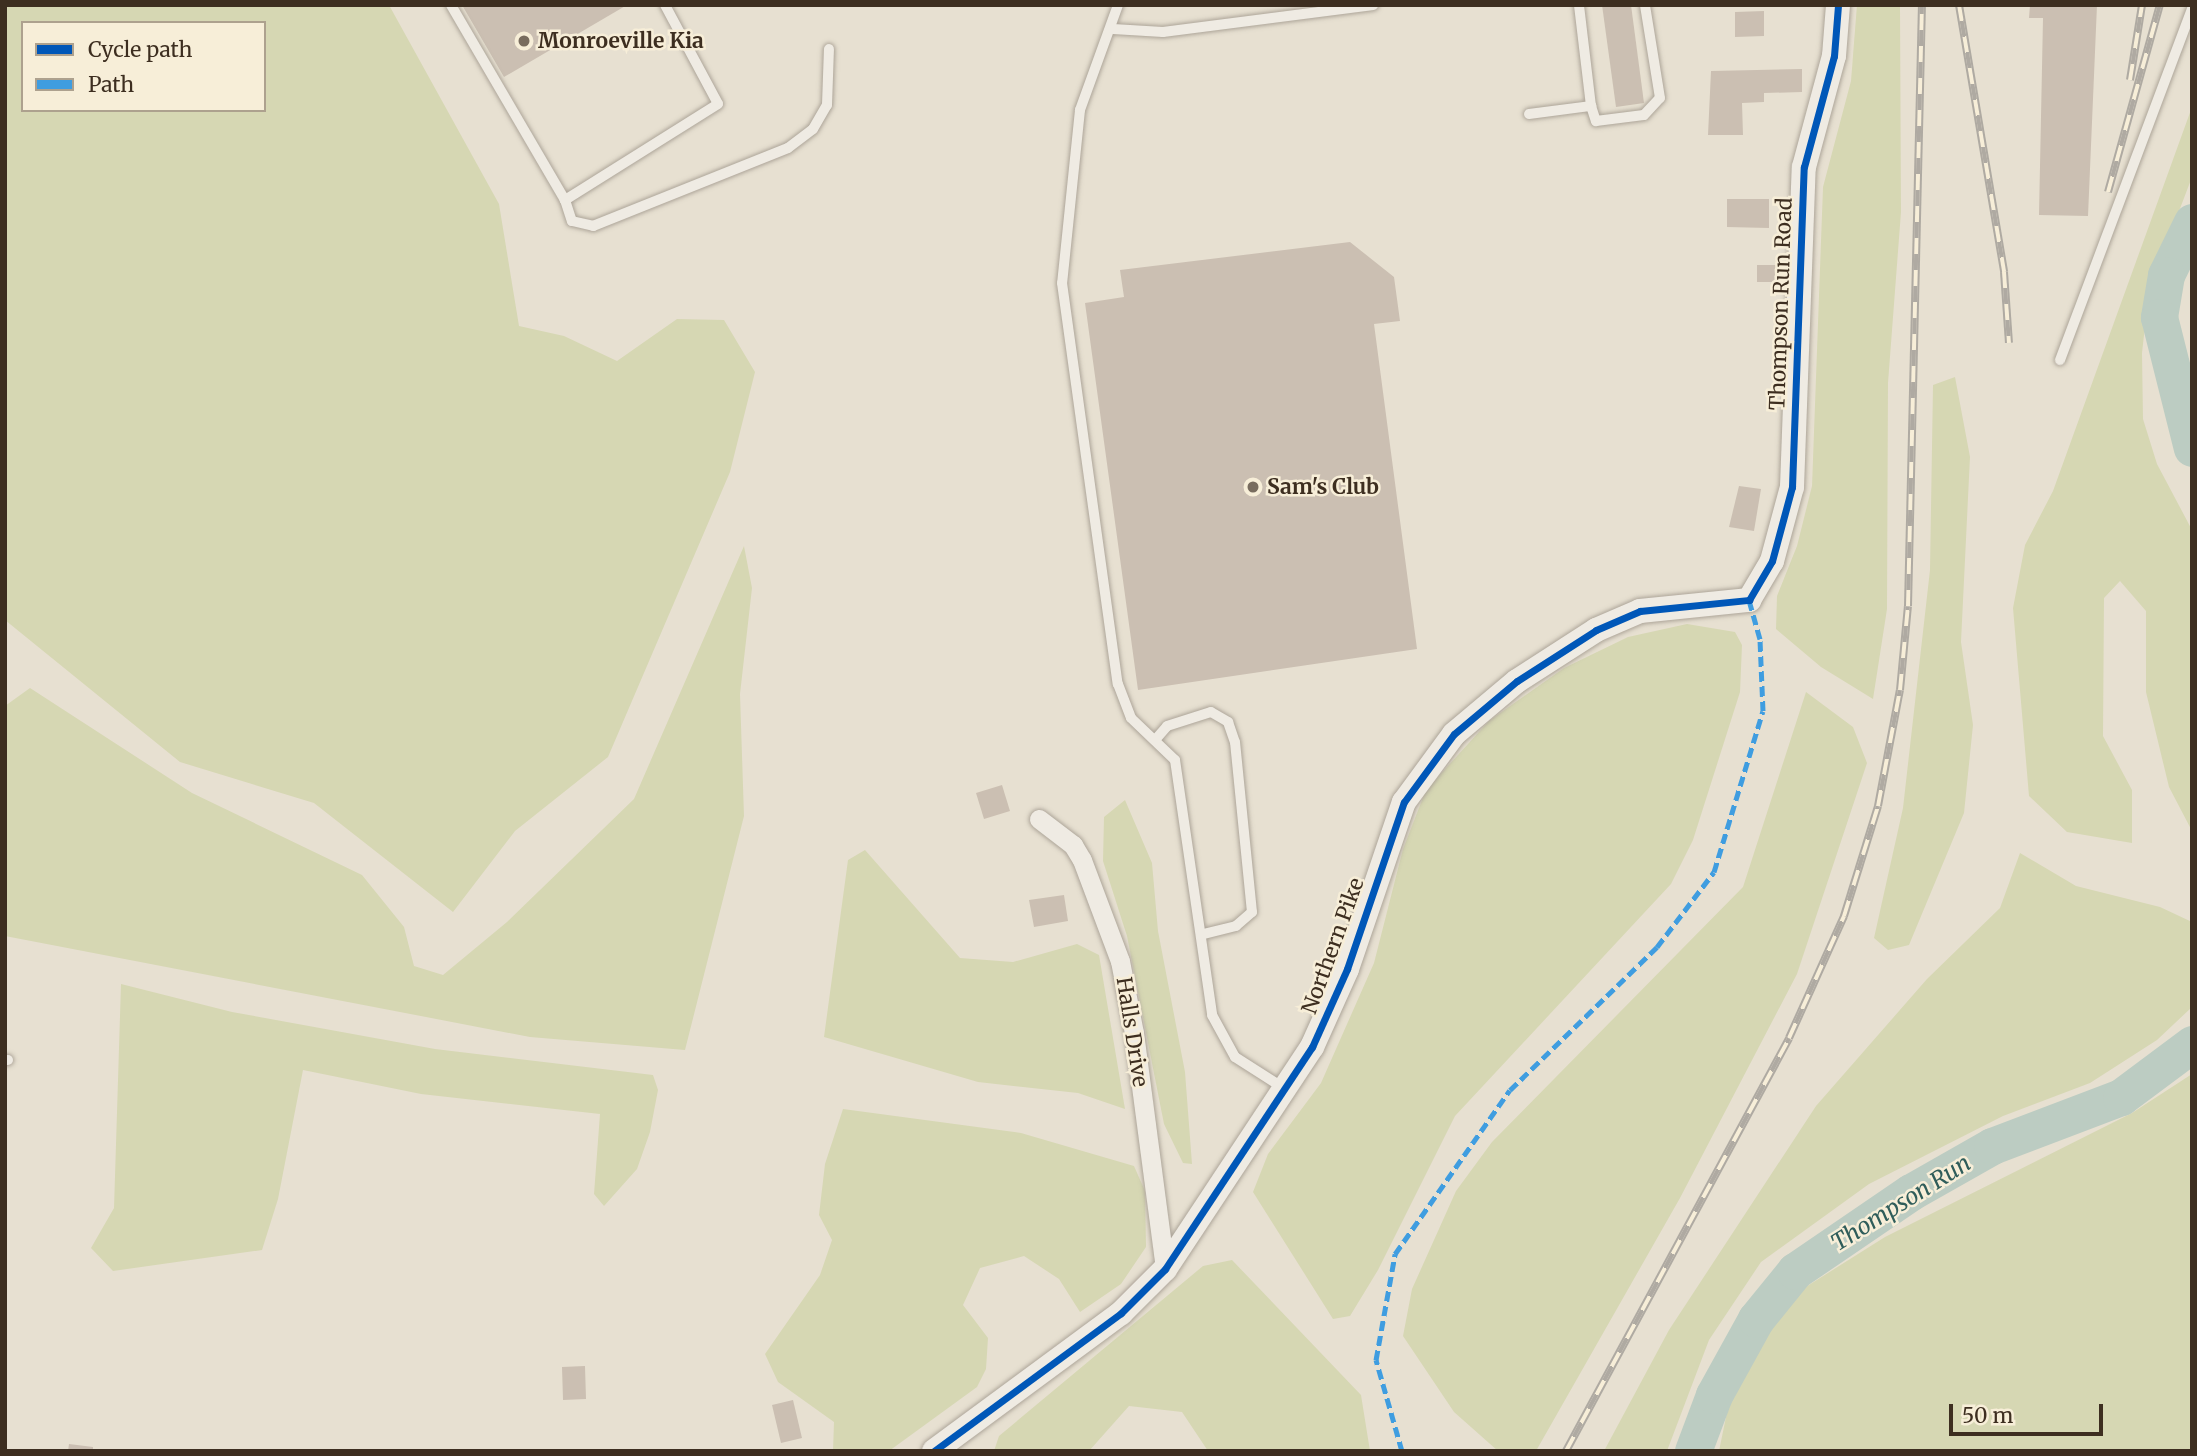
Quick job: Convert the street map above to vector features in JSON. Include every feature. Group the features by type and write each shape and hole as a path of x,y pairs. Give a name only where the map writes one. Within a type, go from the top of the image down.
{"street":[{"name":"Thompson Run Road","path":"1749,600 1785,527 1793,486 1804,167 1834,56 1838,5"},
{"name":"Northern Pike","path":"950,1446 1121,1313 1165,1269 1286,1090 1337,998 1404,802 1454,734 1517,681 1596,630 1640,611 1749,600"},
{"name":"Halls Drive","path":"1039,819 1073,845 1082,860 1120,961 1165,1269"}],"lane":[{"path":"451,5 565,200 572,221 593,226 788,148 813,130 827,105 829,49"},
{"path":"565,200 718,104 665,5"},
{"path":"1118,5 1113,29 1080,110 1062,300 1118,684 1131,718 1175,760 1212,1016 1223,1039 1253,1072 1286,1090"},
{"path":"1113,29 1163,32 1373,5"},
{"path":"1579,5 1591,106 1596,121 1632,117 1653,110 1660,98 1645,5"},
{"path":"2060,360 2192,9"},
{"path":"1529,114 1591,106"},
{"path":"1156,740 1167,726 1211,712 1228,722 1235,742 1252,912 1236,926 1201,935"}],"green space":[{"path":"5,5 389,5 499,204 519,326 564,336 617,361 677,319 724,320 755,372 730,472 608,757 515,831 453,912 314,803 180,762 5,620"},
{"path":"1857,5 1900,5 1901,212 1888,383 1887,609 1873,699 1821,667 1776,629 1777,596 1797,546 1812,486 1823,187 1851,81"},
{"path":"2192,107 2192,177 2149,290 2142,353 2143,419 2157,464 2192,530 2192,831 2169,787 2146,692 2146,611 2120,581 2104,598 2103,736 2132,790 2132,843 2067,832 2029,796 2013,608 2025,545 2053,491"},
{"path":"1955,377 1970,457 1961,642 1973,725 1964,813 1909,945 1888,950 1874,938 1903,808 1930,570 1933,385"},
{"path":"744,546 752,588 740,694 744,816 685,1050 530,1037 5,936 5,706 30,688 192,793 362,875 404,927 414,966 443,975 507,922 634,799"},
{"path":"1687,624 1735,632 1742,645 1740,692 1693,840 1671,884 1455,1116 1378,1270 1350,1316 1333,1319 1253,1192 1268,1154 1321,1083 1374,963 1403,849 1426,790 1489,721 1564,668 1628,637"},
{"path":"1806,692 1853,727 1867,763 1797,974 1680,1198 1536,1451 1498,1451 1454,1412 1403,1336 1412,1289 1456,1191 1492,1142 1743,887"},
{"path":"1125,800 1152,863 1158,931 1185,1072 1192,1164 1183,1163 1164,1124 1127,936 1103,861 1104,817"},
{"path":"865,850 960,958 1013,962 1077,944 1099,955 1125,1109 1078,1093 978,1082 824,1037 848,860"},
{"path":"2020,853 2076,886 2160,907 2192,922 2192,1007 2157,1040 2090,1083 2003,1116 1869,1184 1761,1262 1709,1340 1667,1451 1604,1451 1669,1330 1816,1106 1927,979 2000,908"},
{"path":"121,984 232,1012 435,1049 653,1075 658,1090 650,1132 637,1169 604,1206 594,1194 600,1114 421,1094 303,1070 278,1199 262,1250 113,1271 91,1248 114,1208"},
{"path":"2192,1074 2192,1451 1719,1451 1733,1383 1793,1295 1885,1237 2132,1113"},
{"path":"843,1109 1021,1133 1134,1166 1145,1191 1146,1247 1121,1284 1080,1312 1059,1279 1024,1256 980,1268 963,1305 988,1338 986,1369 977,1387 889,1451 833,1451 834,1422 778,1382 765,1354 820,1275 832,1240 819,1215 825,1164"},
{"path":"1232,1260 1361,1395 1370,1451 1208,1451 1182,1412 1129,1406 1089,1451 994,1451 999,1436 1203,1266"}],"building":[{"name":"Monroeville Kia","path":"462,5 627,5 504,77"},
{"path":"1602,5 1631,5 1644,103 1616,107"},
{"path":"2030,5 2097,5 2088,216 2039,215 2043,18 2029,18"},
{"path":"1764,11 1764,36 1735,37 1735,12"},
{"path":"1802,69 1802,92 1764,93 1764,102 1742,103 1743,135 1708,135 1711,71"},
{"path":"1727,199 1769,199 1769,228 1727,227"},
{"name":"Sam's Club","path":"1350,242 1394,277 1400,321 1374,324 1417,649 1138,690 1085,303 1124,297 1120,270"},
{"path":"1757,265 1782,265 1782,282 1757,282"},
{"path":"1739,486 1761,489 1754,531 1729,527"},
{"path":"1002,785 1010,811 984,819 976,793"},
{"path":"1064,895 1068,921 1034,927 1029,900"},
{"path":"585,1366 586,1399 563,1400 562,1367"},
{"path":"793,1400 802,1438 781,1443 772,1405"},
{"path":"69,1444 93,1447 93,1451 68,1451"}],"waterway":[{"name":"Thompson Run","path":"2192,222 2166,275 2159,317 2192,448"},
{"name":"Thompson Run","path":"1693,1451 1714,1395 1756,1319 1795,1271 1911,1192 1992,1146 2121,1097 2192,1044"}],"railway":[{"path":"1566,1451 1789,1038 1844,916 1878,806 1900,690 1908,606 1922,5"},
{"path":"1959,5 2004,272 2009,343"},
{"path":"2130,80 2142,5"},
{"path":"2108,192 2160,5"}],"marked path":[{"path":"1402,1451 1376,1360 1395,1254 1510,1090 1657,947 1714,872 1763,711 1760,639 1749,600"}],"cycle path":[{"path":"934,1451 1121,1313 1165,1269 1312,1047 1347,969 1404,802 1454,734 1517,681 1596,630 1640,611 1749,600 1772,561 1792,487 1804,167 1834,56 1838,5"}],"place":[{"name":"Monroeville Kia","path":"524,41"},
{"name":"Sam's Club","path":"1253,487"}]}
